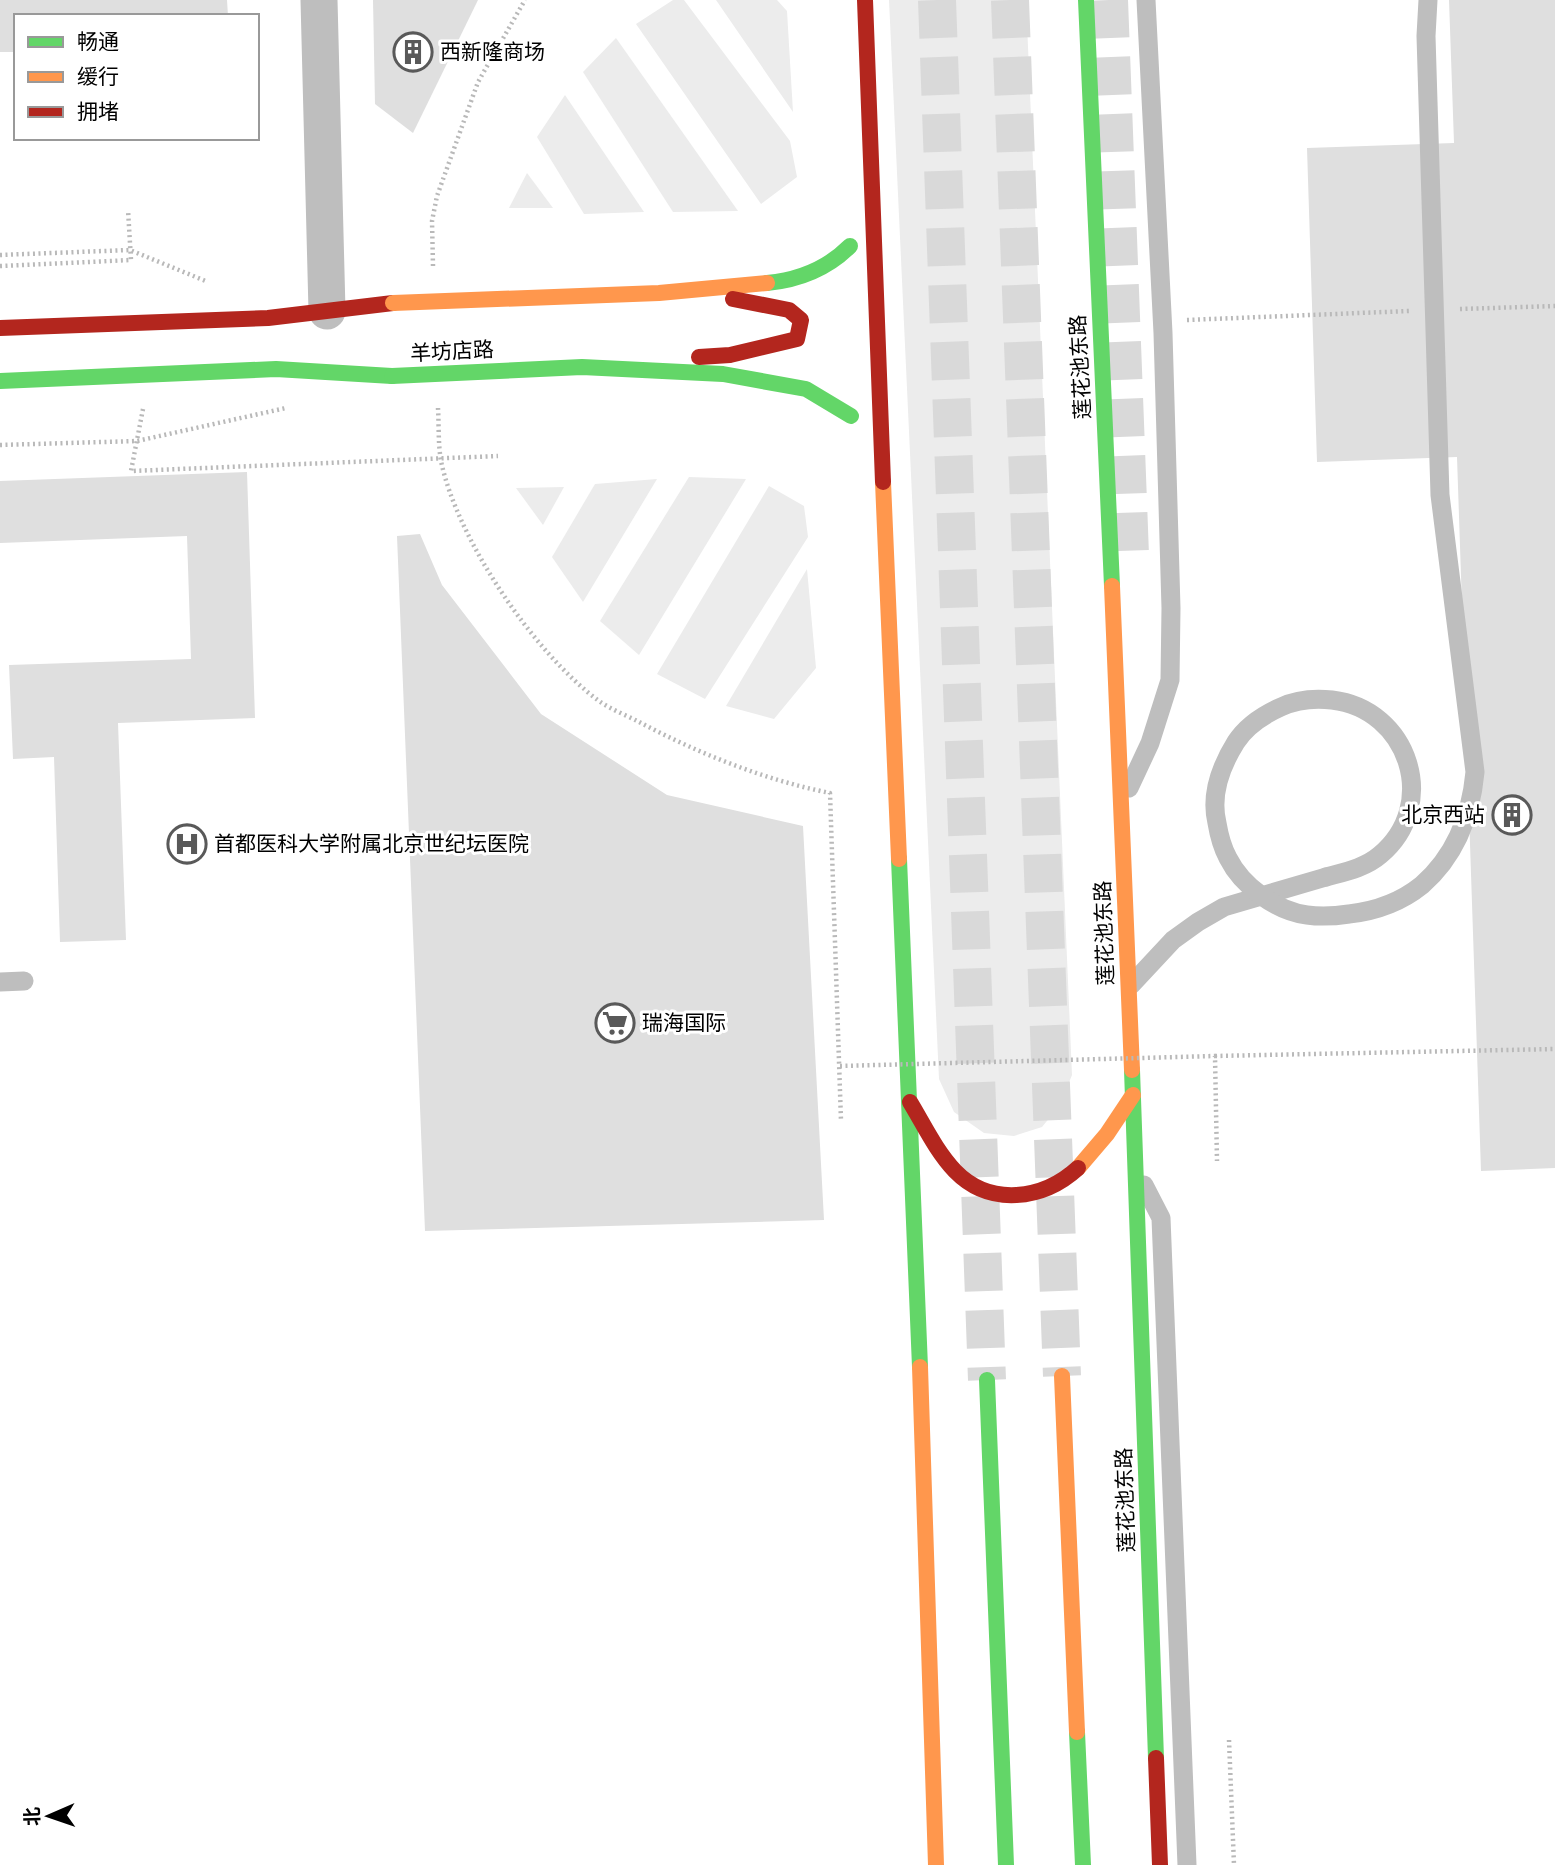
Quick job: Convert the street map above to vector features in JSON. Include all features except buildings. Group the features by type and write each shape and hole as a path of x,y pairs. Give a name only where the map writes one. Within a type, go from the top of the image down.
{"main road":[{"path":"865,0 919,1338 936,1865"},
{"name":"莲花池东路","path":"1086,0 1122,804 1160,1865"},
{"path":"0,328 268,318 393,303 659,293 793,281 835,261 850,246 872,211"},
{"path":"582,367 638,360 730,355 797,339 801,320 789,310 736,300 659,293"},
{"name":"羊坊店路","path":"0,381 276,369 392,376 582,367 723,374 806,389 859,425 883,450"},
{"path":"908,1097 939,1151 955,1171 972,1184 1003,1196 1035,1194 1066,1180 1094,1154 1133,1096"},
{"path":"1062,1376 1083,1865"},
{"path":"987,1380 1006,1865"}],"street":[{"path":"319,0 327,311"}],"lane":[{"path":"1122,804 1150,743 1170,680 1171,608 1162,321 1146,0"},
{"path":"1128,988 1173,940 1224,907 1326,877 1357,868 1379,856 1395,839 1406,819 1411,799 1411,776 1405,755 1394,733 1382,720 1363,707 1349,702 1320,698 1294,701 1256,720 1240,736 1225,759 1218,779 1216,818 1222,845 1229,861 1245,881 1265,898 1284,909 1307,915 1335,916 1363,912 1400,900 1422,884 1445,859 1464,825 1473,795 1475,772 1440,495 1426,50 1428,0"},
{"path":"0,982 24,981"},
{"path":"1135,1170 1161,1218 1187,1865"}],"path":[{"path":"433,274 432,221 437,196 478,82 525,0"},
{"path":"0,266 131,260 128,210"},
{"path":"0,255 130,250 216,286"},
{"path":"1449,310 1555,306"},
{"path":"1162,321 1422,311"},
{"path":"438,395 440,459 455,509 506,600 546,652 600,701 690,749 805,788 830,793 841,1121"},
{"path":"144,405 131,471 498,456"},
{"path":"0,445 137,441 289,408"},
{"path":"839,1066 1555,1049"},
{"path":"1215,1056 1217,1161"},
{"path":"1229,1740 1234,1865"}],"shaded area":[{"path":"673,0 684,0 790,141 797,177 761,204 636,24"},
{"path":"716,0 777,0 787,11 793,112"},
{"path":"889,0 1026,0 1072,1075 1060,1105 1042,1127 1014,1136 984,1133 954,1112 939,1079"},
{"path":"616,38 738,211 673,212 583,72"},
{"path":"565,95 644,212 584,214 537,137"},
{"path":"527,173 553,208 509,208"},
{"path":"689,477 746,479 639,655 600,621"},
{"path":"657,479 583,602 552,557 595,484"},
{"path":"769,486 804,506 808,537 705,699 657,674"},
{"path":"564,487 543,525 516,488"},
{"path":"807,569 816,668 774,719 726,706"}],"tunnel":[{"path":"937,0 987,1380"},
{"path":"1010,0 1062,1376"},
{"path":"1109,0 1130,555"}],"traffic: fast":[{"path":"1086,0 1112,586"},
{"path":"767,283 812,272 832,261 850,246"},
{"path":"392,376 582,367 723,374 806,389 851,416"},
{"path":"0,381 276,369 392,376"},
{"path":"899,859 920,1367"},
{"path":"1132,1070 1156,1758"},
{"path":"987,1380 1006,1865"},
{"path":"1077,1732 1083,1865"}],"traffic: slow":[{"path":"393,303 659,293 767,283"},
{"path":"883,482 899,859"},
{"path":"1112,586 1132,1070"},
{"path":"1078,1168 1107,1134 1133,1095"},
{"path":"920,1367 936,1865"},
{"path":"1062,1376 1077,1732"}],"traffic: jam":[{"path":"865,0 883,482"},
{"path":"699,357 730,355 797,339 801,320 789,310 733,299"},
{"path":"0,328 268,318 393,303"},
{"path":"910,1102 948,1163 969,1183 984,1190 1016,1195 1033,1193 1064,1179 1078,1168"},
{"path":"1156,1758 1160,1865"}],"place":[{"name":"西新隆商场","path":"413,52"},
{"name":"北京西站","path":"1512,815"},
{"name":"首都医科大学附属北京世纪坛医院","path":"187,844"},
{"name":"瑞海国际","path":"615,1023"}]}
